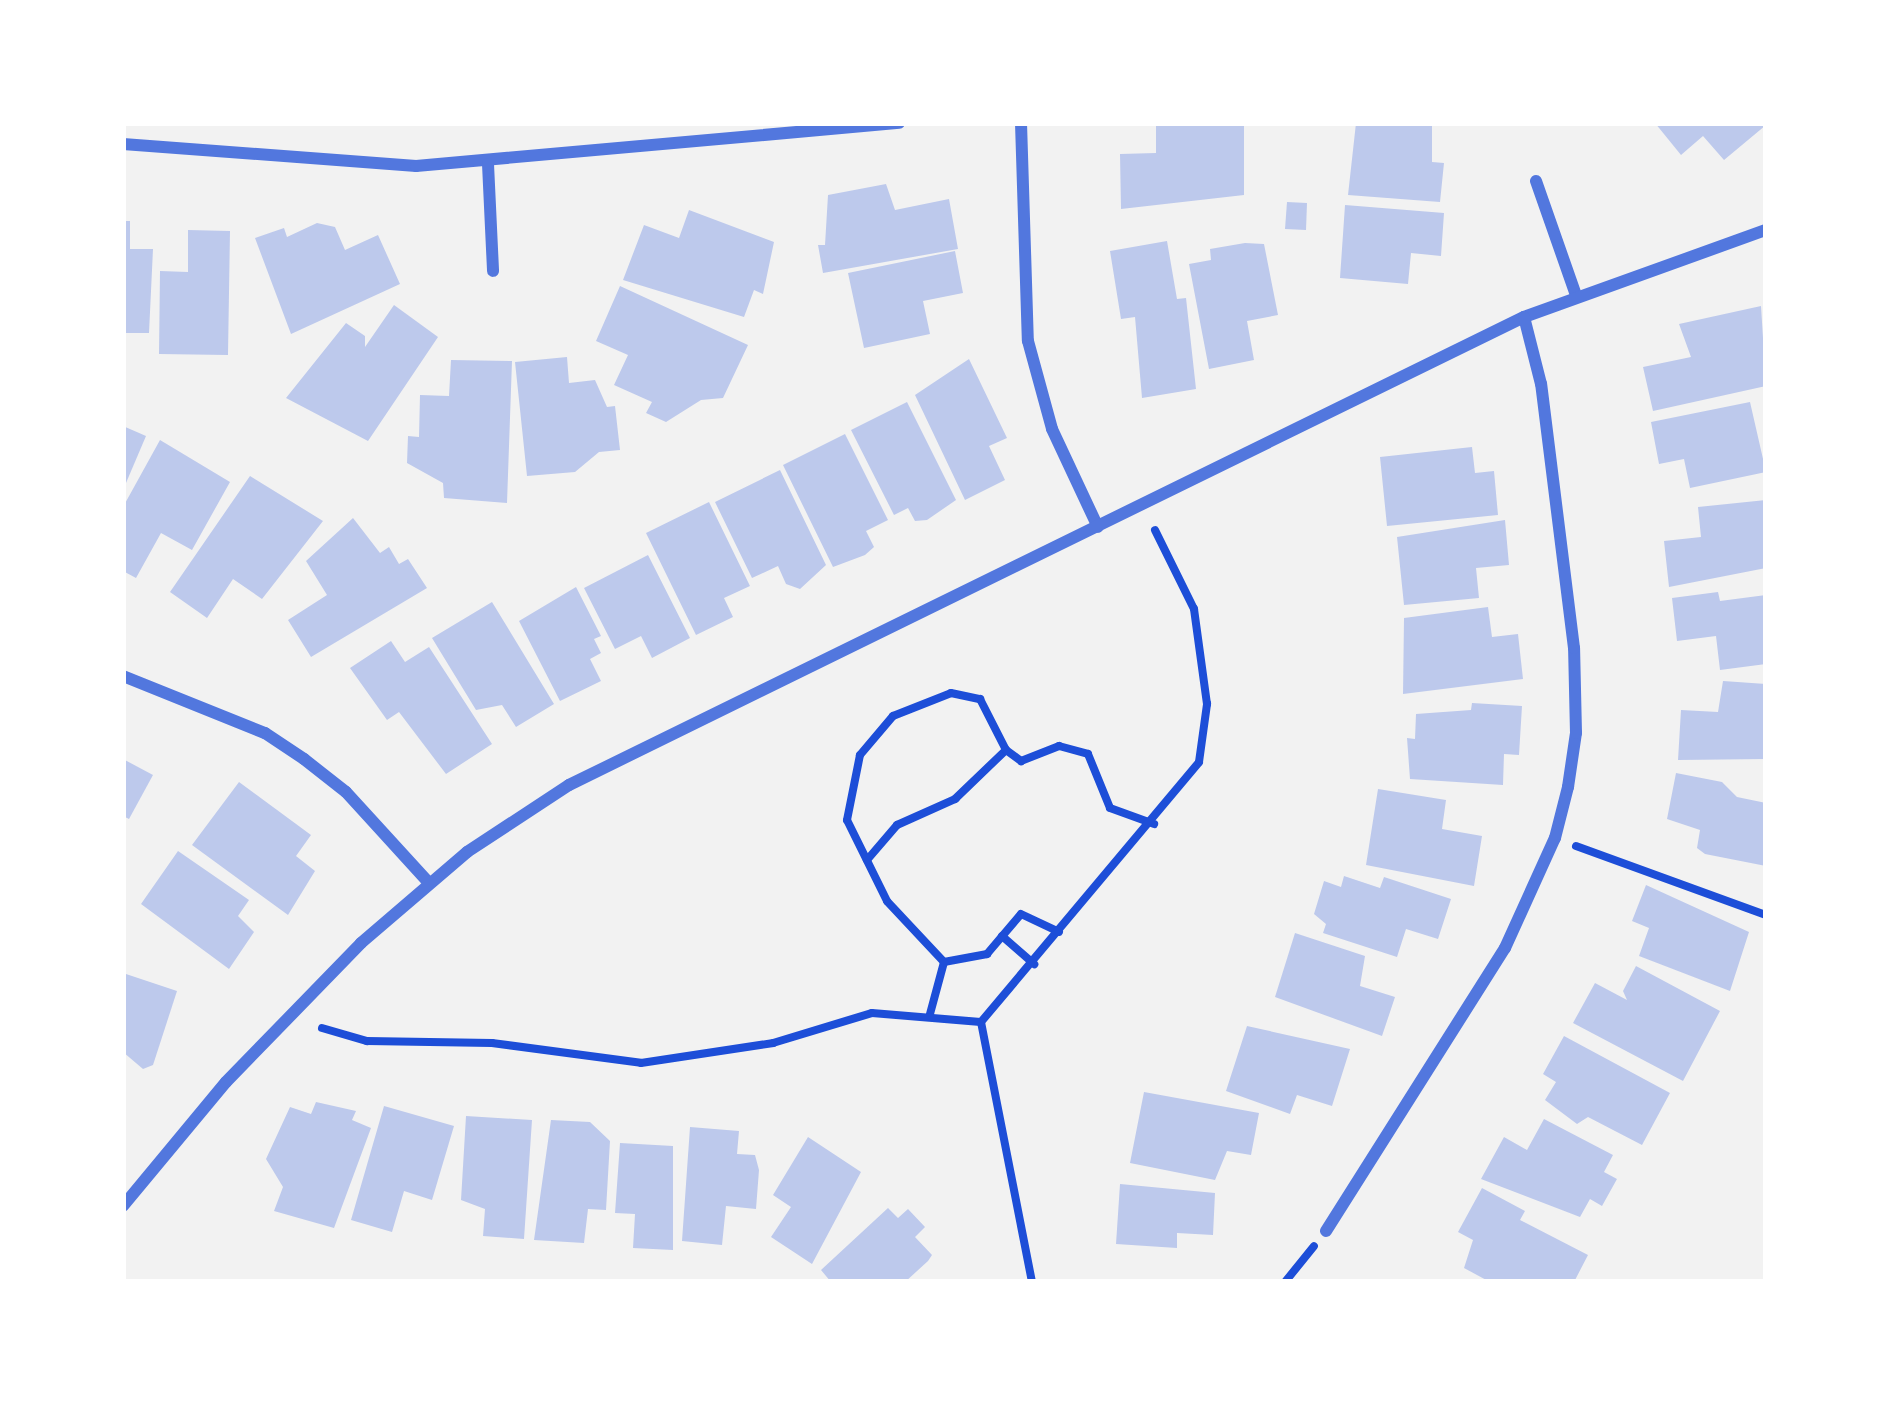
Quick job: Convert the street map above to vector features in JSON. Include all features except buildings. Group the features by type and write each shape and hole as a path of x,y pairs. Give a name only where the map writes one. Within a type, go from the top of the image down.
{"street":[{"path":"123,144 328,162 488,164 899,123"},
{"path":"1021,123 1028,341 1058,446 1098,527"},
{"path":"488,164 494,271"},
{"path":"1536,181 1576,295"},
{"path":"123,1206 274,1030 429,883 569,785 1524,317 1766,230"},
{"path":"1326,1232 1505,948 1555,838 1576,733 1574,648 1541,384 1524,317"},
{"path":"123,676 265,733 304,759 346,792 429,883"}],"path":[{"path":"981,1022 1154,824 1199,762 1207,704 1194,609 1155,530"},
{"path":"944,962 887,901 847,802 860,755 893,716 915,703 964,694 989,709 1006,750 1021,761 1059,746 1088,754 1110,808 1154,824"},
{"path":"867,860 897,825 955,800 1006,750"},
{"path":"1555,838 1766,915"},
{"path":"944,962 987,954 1022,914 1059,932"},
{"path":"1002,936 1034,964"},
{"path":"930,1014 944,962"},
{"path":"322,1028 367,1041 491,1043 641,1064 773,1042 872,1013 930,1014 981,1022"},
{"path":"981,1022 1032,1282"},
{"path":"1285,1282 1326,1232"}]}
